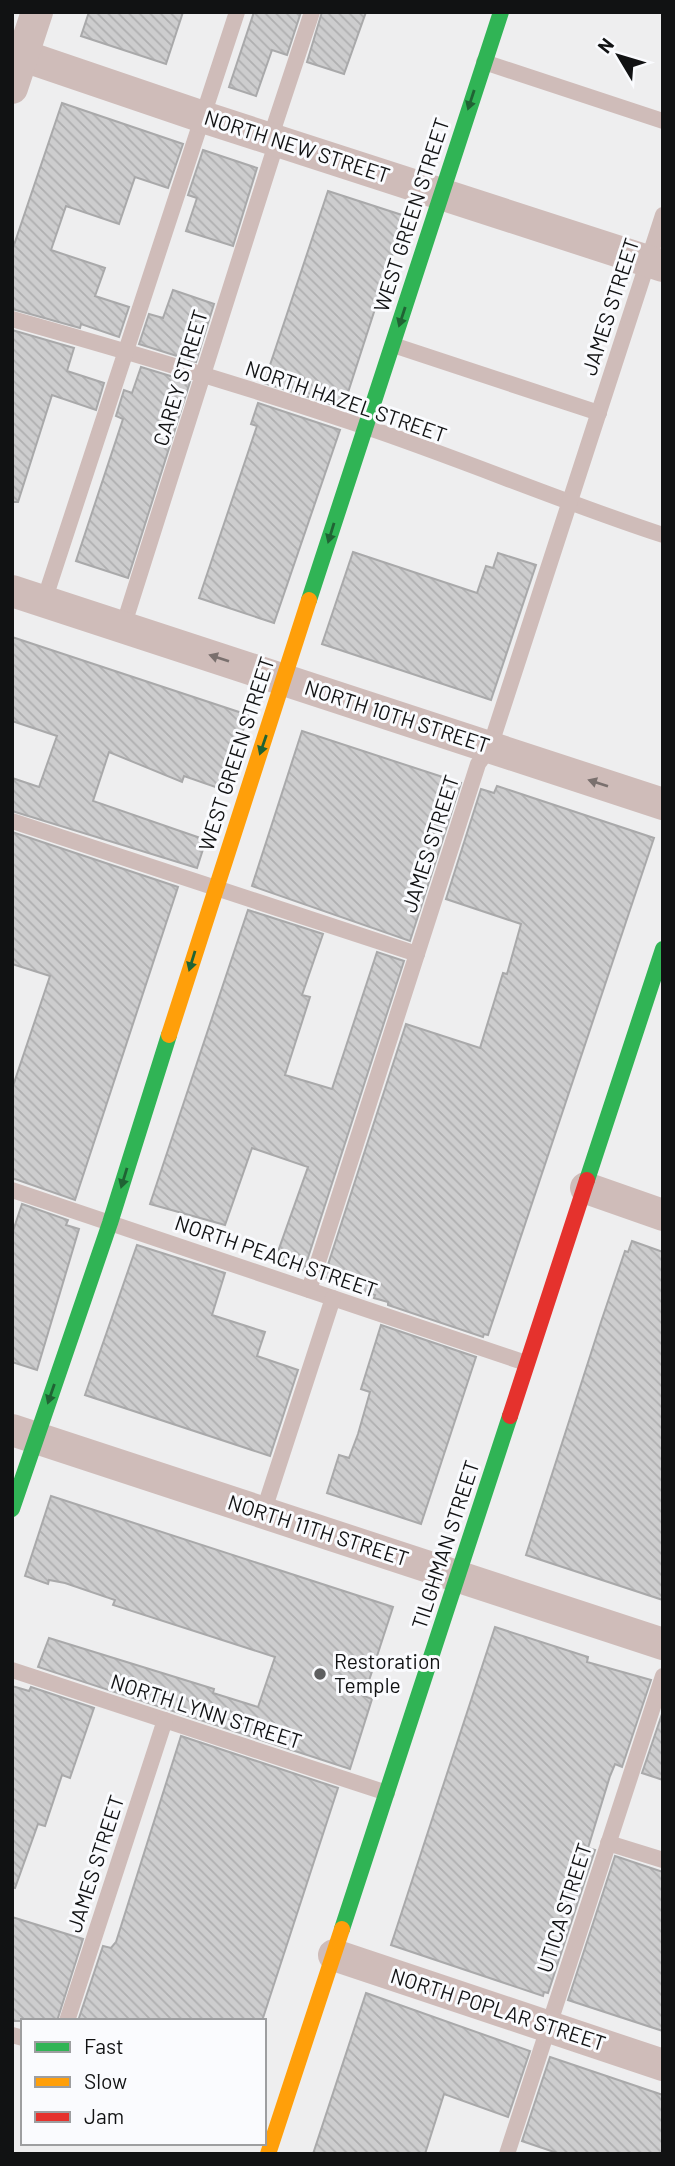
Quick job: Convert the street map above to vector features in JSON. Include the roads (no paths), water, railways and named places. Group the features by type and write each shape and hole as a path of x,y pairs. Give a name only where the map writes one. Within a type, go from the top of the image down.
{"street":[{"path":"12,88 18,54 37,12"},
{"name":"WEST GREEN STREET","path":"12,1509 24,1434 110,1223 215,888 501,12"},
{"name":"NORTH NEW STREET","path":"18,54 655,263"},
{"name":"NORTH 10TH STREET","path":"12,591 663,804"},
{"name":"TILGHMAN STREET","path":"268,2154 272,2118 334,1955 663,949"},
{"path":"586,1188 663,1215"},
{"name":"NORTH 11TH STREET","path":"24,1434 663,1644"},
{"name":"NORTH POPLAR STREET","path":"334,1955 663,2064"}],"lane":[{"path":"44,601 237,12"},
{"name":"CAREY STREET","path":"123,627 203,377 312,12"},
{"path":"484,62 663,121"},
{"name":"JAMES STREET","path":"309,1290 478,764 490,747 599,413 655,263 663,215"},
{"name":"NORTH HAZEL STREET","path":"12,319 126,351 364,427 569,504 663,535"},
{"path":"393,345 599,413"},
{"path":"12,821 417,954"},
{"name":"NORTH PEACH STREET","path":"12,1190 526,1363"},
{"path":"263,1513 333,1298"},
{"name":"NORTH LYNN STREET","path":"12,1670 387,1793"},
{"name":"UTICA STREET","path":"507,2154 663,1676"},
{"name":"JAMES STREET","path":"68,2019 165,1720"},
{"path":"608,1843 663,1860"}],"place":[{"name":"Restoration Temple","path":"320,1674"}]}
